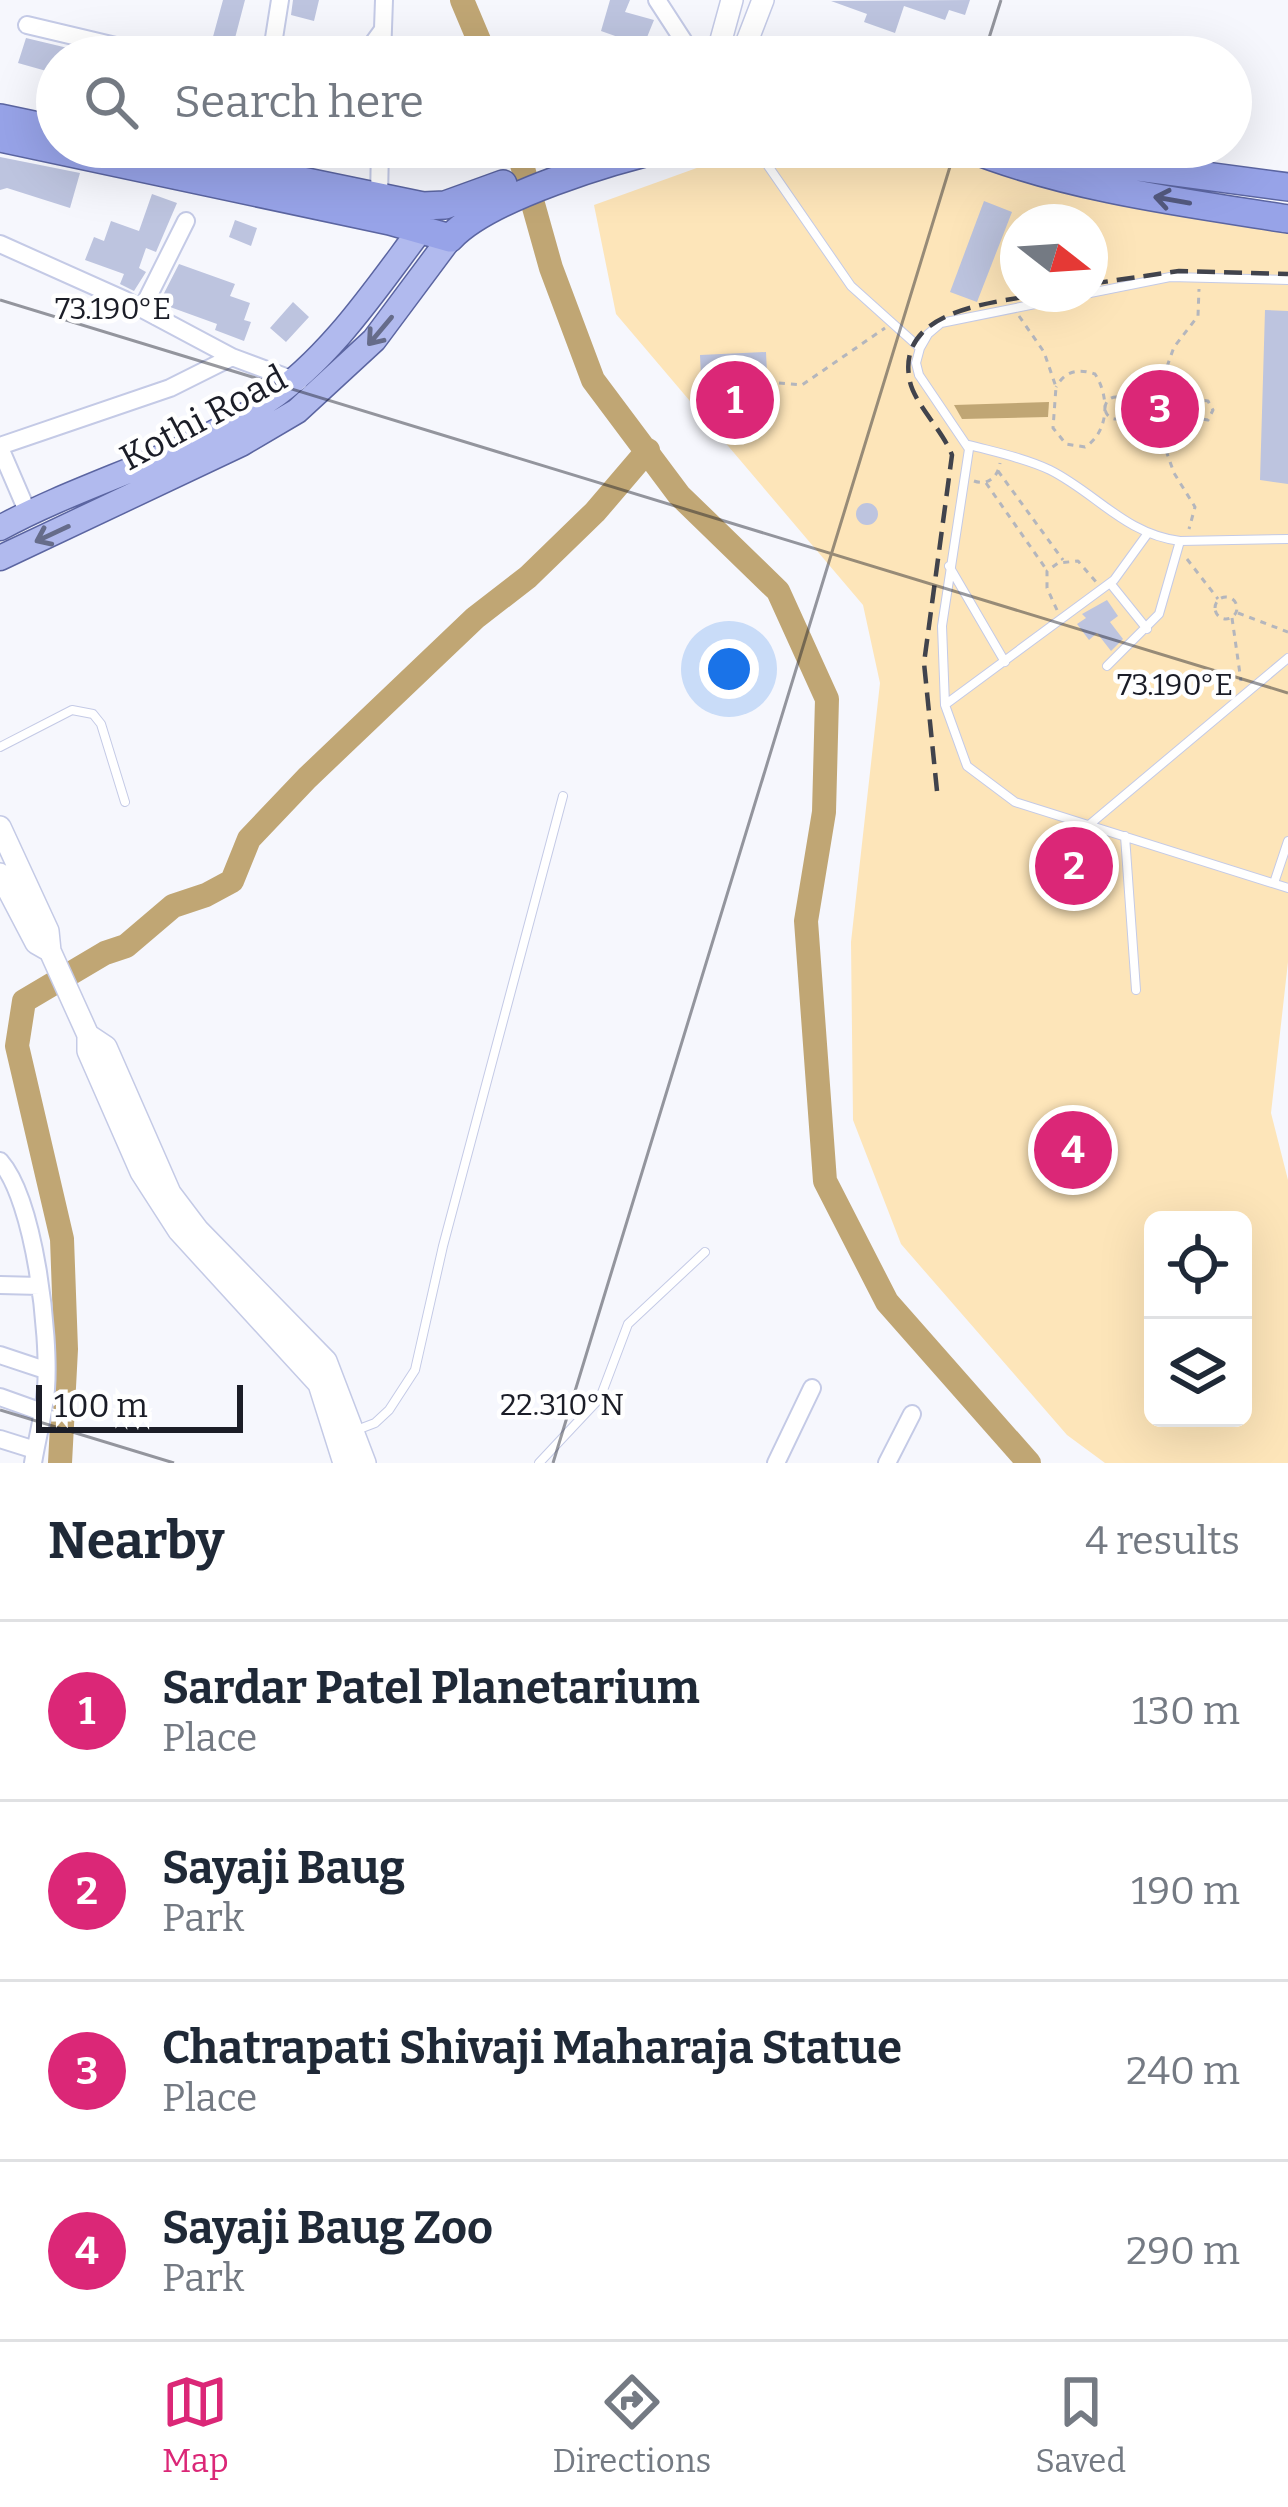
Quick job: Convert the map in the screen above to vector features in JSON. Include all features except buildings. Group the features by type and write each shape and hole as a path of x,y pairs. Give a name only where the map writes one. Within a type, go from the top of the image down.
{"highway":[{"path":"0,118 36,126"},
{"path":"0,138 36,145"},
{"path":"163,168 428,217 468,216 571,168"},
{"path":"284,168 428,217 468,216"},
{"path":"1019,168 1077,184 1288,219"},
{"path":"1151,168 1288,187"}],"main road":[{"name":"Kothi Road","path":"0,558 241,444 322,392 374,340 468,216"},
{"name":"Kothi Road","path":"0,528 222,428 272,398 362,308 428,217"}],"street":[{"path":"274,36 280,0"},
{"path":"383,36 384,0"},
{"path":"658,0 697,36"},
{"path":"723,36 731,0"},
{"path":"734,36 764,0"},
{"path":"27,25 73,36"},
{"path":"378,36 383,30"},
{"path":"379,198 380,168"},
{"path":"142,309 186,221"},
{"path":"0,244 142,309 232,357 322,392"},
{"path":"28,513 0,447 170,388 232,357"},
{"path":"0,827 48,931 50,951 88,1035 88,1051 141,1172 179,1231 251,1295 320,1370 354,1432 365,1463"},
{"path":"0,874 35,943 50,951"},
{"path":"0,1162 15,1178 40,1286 46,1370 34,1456 0,1438"},
{"path":"0,1286 40,1286"},
{"path":"0,1355 46,1370"},
{"path":"320,1370 344,1463"},
{"path":"776,1463 812,1388"},
{"path":"0,1397 42,1412"},
{"path":"887,1463 912,1414"}],"lane":[{"path":"769,168 851,286 920,348"},
{"path":"1108,290 1170,277 1288,280"},
{"path":"1003,312 941,323 928,334 916,363 968,445 967,478 942,626 945,705 967,766 1015,802 1288,888"},
{"path":"968,445 1050,470 1114,517 1148,533 1181,542 1288,539"},
{"path":"945,705 1105,586 1148,533"},
{"path":"1107,666 1159,614 1181,542"},
{"path":"949,566 1005,662"},
{"path":"1105,586 1147,628"},
{"path":"1090,825 1288,658"},
{"path":"0,747 72,710 94,714 124,802"},
{"path":"354,1432 389,1411 416,1370 443,1246 563,796"},
{"path":"1125,836 1136,990"},
{"path":"1274,883 1288,841"},
{"path":"539,1463 600,1398 628,1324 705,1252"}],"path":[{"path":"1159,391 1174,347 1198,316 1199,277"},
{"path":"1015,312 1044,352 1056,387 1053,428 1066,444 1085,447 1097,439 1107,401 1117,397 1134,408"},
{"path":"767,382 802,386 892,323"},
{"path":"1056,387 1076,370 1095,374 1107,415 1116,419 1127,407"},
{"path":"1159,391 1179,398 1188,409 1174,425 1157,427 1140,422 1134,408 1143,393 1159,391"},
{"path":"1157,427 1174,473 1195,507 1181,542 1219,600"},
{"path":"986,483 998,471 1000,454"},
{"path":"998,471 1064,562"},
{"path":"967,478 986,483 1047,571 1047,588 1063,619"},
{"path":"1047,571 1064,562 1078,562 1105,586"},
{"path":"1219,600 1219,616 1234,615 1288,632"},
{"path":"1219,600 1233,600 1243,696"}],"shaded area":[{"path":"697,168 994,168 1015,177 1288,231 1288,962 1271,1113 1288,1180 1288,1463 1105,1463 1067,1435 901,1244 853,1120 851,942 880,683 863,605 616,314 594,205"},
{"path":"1049,402 1048,417 962,419 954,405"}],"waterway":[{"path":"462,0 477,36"},
{"path":"523,168 551,268 593,380 679,495 778,591 827,699 824,812 806,921 825,1181 887,1302 1029,1463"},
{"path":"60,1463 66,1349 62,1239 17,1046 24,1001 105,953 126,946 173,906 232,881 249,839 307,778 475,618 528,577 595,512 648,450"}],"railway":[{"path":"1108,281 1179,271 1288,274"},
{"path":"937,791 924,663 952,455 913,390 909,358 917,339 932,324 1000,302"}],"place":[{"name":"Sardar Patel Planetarium","path":"735,400"},
{"name":"Chatrapati Shivaji Maharaja Statue","path":"1160,409"},
{"name":"Sayaji Baug","path":"1074,866"},
{"name":"Sayaji Baug Zoo","path":"1073,1150"}]}
